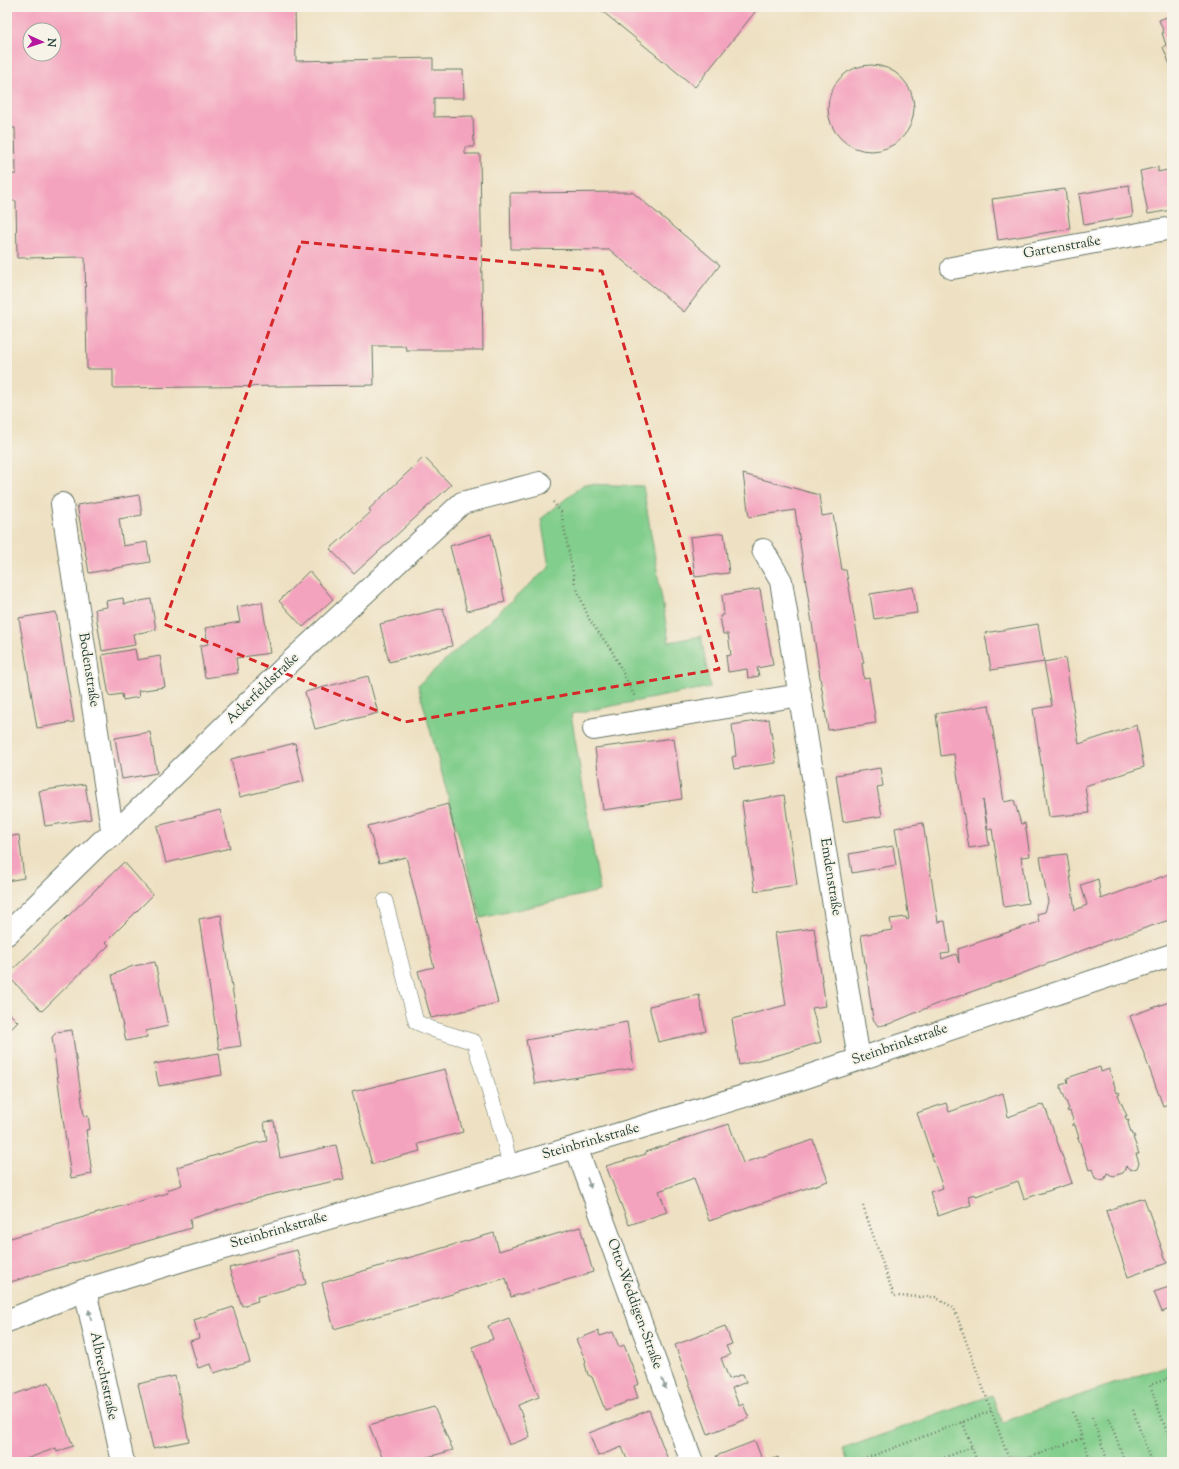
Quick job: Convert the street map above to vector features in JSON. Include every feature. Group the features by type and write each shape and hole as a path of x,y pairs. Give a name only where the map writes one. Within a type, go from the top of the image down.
{"street":[{"name":"Gartenstraße","path":"952,268 1172,228"},
{"name":"Ackerfeldstraße","path":"7,934 101,842 113,835 288,664 462,504 540,483"},
{"name":"Bodenstraße","path":"62,504 113,835"},
{"name":"Emdenstraße","path":"763,550 782,581 859,1059"},
{"path":"594,729 646,722 800,695"},
{"name":"Steinbrinkstraße","path":"7,1321 85,1290 298,1225 576,1147 859,1059 1172,955"},
{"name":"Otto-Weddigen-Straße","path":"576,1147 692,1462"},
{"name":"Albrechtstraße","path":"85,1290 123,1462"}],"lane":[{"path":"385,901 416,1022 432,1029 474,1042 502,1132 510,1165"}],"path":[{"path":"540,483 561,512 575,584 589,619 612,651 646,722"},
{"path":"863,1206 894,1296 935,1297 954,1308 1010,1462"},
{"path":"1172,1377 1150,1385 1172,1446"},
{"path":"1133,1410 1151,1462"},
{"path":"859,1461 992,1411"},
{"path":"1073,1412 1091,1462"},
{"path":"1092,1417 1108,1462"},
{"path":"1109,1418 1125,1462"},
{"path":"963,1422 977,1462"},
{"path":"1168,1436 1172,1434"},
{"path":"1016,1462 1083,1438"},
{"path":"933,1462 972,1447"}],"highlighted area":[{"path":"301,242 602,271 719,669 405,722 164,624"}],"green space":[{"path":"584,484 643,486 669,642 701,636 710,687 571,714 600,891 481,918 418,685 549,567 541,519"},
{"path":"1172,1364 1172,1462 848,1462 843,1449 992,1395 1002,1422"}],"building":[{"path":"7,7 295,7 296,61 433,58 433,70 463,70 464,98 434,98 434,117 473,116 474,147 465,147 465,154 480,154 483,350 406,350 405,346 373,346 374,385 113,388 113,369 87,369 85,257 17,258 16,201 7,201 7,175 16,174 15,128 7,128"},
{"path":"597,7 759,7 695,87"},
{"path":"1172,15 1172,70 1163,47 1166,45 1162,33 1164,33 1159,20"},
{"path":"871,65 887,68 895,72 907,84 911,92 914,108 911,124 907,132 895,144 887,148 871,151 855,148 847,144 835,132 831,124 828,108 831,92 835,84 847,72 855,68"},
{"path":"1158,167 1158,172 1172,169 1172,210 1148,214 1140,171"},
{"path":"1129,185 1133,216 1084,225 1079,194"},
{"path":"1065,189 1070,229 998,240 992,199"},
{"path":"632,192 720,265 684,312 610,250 511,249 510,193"},
{"path":"424,457 451,485 354,574 330,549 371,512 369,509"},
{"path":"743,474 819,495 822,516 833,514 842,570 846,570 860,650 864,663 862,663 864,679 869,678 876,723 828,730 795,510 749,517"},
{"path":"139,495 142,515 119,519 123,546 147,542 150,562 89,573 77,505"},
{"path":"724,533 729,573 695,577 690,537"},
{"path":"491,534 505,602 467,611 450,546"},
{"path":"309,571 333,599 303,627 279,601"},
{"path":"913,587 917,613 874,619 870,594"},
{"path":"760,589 773,665 757,668 759,676 748,678 747,669 728,672 726,656 731,655 728,634 723,634 720,616 724,615 722,595"},
{"path":"123,598 124,604 151,599 156,630 133,634 135,645 102,651 95,609 107,607 106,601"},
{"path":"262,602 270,653 236,658 238,673 205,678 200,646 208,644 205,628 240,622 237,607"},
{"path":"443,608 452,646 389,662 380,624"},
{"path":"56,612 74,722 37,728 19,618"},
{"path":"1038,624 1044,662 991,670 985,633"},
{"path":"135,649 137,660 160,656 165,687 138,691 139,697 123,700 122,694 109,696 102,655"},
{"path":"1065,658 1079,744 1137,725 1144,767 1085,786 1089,813 1049,817 1033,709 1052,706 1044,662"},
{"path":"368,676 378,713 315,729 305,692"},
{"path":"989,705 1004,802 1014,800 1021,824 1025,823 1030,856 1021,857 1028,903 1004,907 992,829 988,830 983,800 989,845 969,848 954,754 941,756 936,714"},
{"path":"769,719 776,763 734,769 732,757 736,756 732,725"},
{"path":"150,732 157,773 122,779 115,738"},
{"path":"674,738 682,799 603,810 595,748"},
{"path":"295,743 304,781 240,797 231,759"},
{"path":"880,768 883,786 877,787 882,816 843,822 836,775"},
{"path":"85,784 91,819 45,826 39,791"},
{"path":"784,795 797,885 755,891 742,802"},
{"path":"448,804 498,1003 431,1018 418,971 434,967 406,857 379,863 368,826"},
{"path":"220,810 230,848 166,863 157,826"},
{"path":"923,823 938,922 945,921 950,953 941,954 942,959 956,954 959,963 958,949 1039,922 1037,914 1045,912 1048,902 1040,857 1067,854 1075,910 1087,905 1081,885 1098,879 1101,899 1172,873 1172,919 1107,941 934,1005 889,1024 878,1026 873,1019 861,935 892,930 890,919 906,917 907,920 909,919 895,828"},
{"path":"19,835 24,878 7,881 7,837"},
{"path":"893,846 896,865 852,873 849,854"},
{"path":"124,862 153,895 106,942 109,945 42,1011 7,975"},
{"path":"221,915 241,1046 219,1049 199,919"},
{"path":"814,928 826,1006 812,1008 821,1042 739,1065 732,1019 786,1005 775,933"},
{"path":"155,962 168,1026 146,1031 147,1037 126,1041 112,975 133,966"},
{"path":"699,995 706,1031 658,1042 649,1006"},
{"path":"1172,1001 1172,1102 1163,1106 1130,1016"},
{"path":"7,1011 18,1022 7,1033"},
{"path":"627,1022 634,1068 535,1084 526,1040"},
{"path":"72,1030 84,1116 88,1116 90,1129 86,1130 92,1174 71,1178 52,1037 57,1032"},
{"path":"219,1053 222,1075 159,1086 154,1064"},
{"path":"1100,1067 1101,1072 1109,1069 1117,1093 1119,1092 1120,1094 1118,1095 1127,1116 1125,1116 1127,1121 1129,1120 1128,1123 1132,1135 1135,1137 1133,1137 1139,1154 1136,1154 1139,1163 1137,1168 1131,1170 1126,1166 1123,1173 1113,1176 1107,1173 1105,1179 1100,1180 1095,1178 1092,1169 1089,1170 1084,1154 1082,1154 1083,1152 1077,1138 1079,1138 1075,1125 1072,1126 1074,1123 1070,1111 1068,1112 1067,1110 1069,1109 1060,1085 1068,1083 1067,1078"},
{"path":"445,1069 463,1132 418,1144 420,1151 372,1164 352,1092"},
{"path":"1003,1093 1008,1117 1044,1104 1072,1183 1024,1199 1018,1181 976,1196 975,1194 968,1196 971,1205 938,1216 930,1192 943,1188 917,1113 946,1103 949,1112"},
{"path":"274,1121 280,1158 336,1145 344,1179 265,1196 190,1219 191,1228 7,1283 7,1239 168,1193 167,1190 182,1185 177,1167 267,1141 264,1122"},
{"path":"729,1124 743,1163 813,1140 828,1181 709,1221 694,1178 659,1191 667,1212 629,1225 606,1166 646,1154 645,1152"},
{"path":"1144,1198 1167,1263 1128,1277 1106,1211"},
{"path":"580,1227 593,1272 511,1297 506,1278 334,1329 322,1283 494,1233 499,1251"},
{"path":"297,1250 306,1284 257,1297 258,1301 242,1306 229,1268"},
{"path":"1172,1286 1172,1308 1162,1312 1154,1292"},
{"path":"233,1307 250,1362 214,1373 211,1364 198,1368 190,1341 199,1338 194,1320"},
{"path":"509,1318 539,1397 518,1405 530,1437 509,1445 472,1347 493,1339 488,1326"},
{"path":"725,1326 732,1344 726,1346 730,1355 721,1358 729,1379 743,1374 746,1382 732,1388 739,1406 743,1404 749,1418 708,1434 675,1345"},
{"path":"598,1331 600,1336 613,1332 619,1347 624,1345 639,1384 634,1386 638,1398 605,1410 592,1377 588,1375 585,1364 586,1361 576,1340"},
{"path":"175,1376 189,1441 153,1448 138,1384"},
{"path":"49,1382 73,1446 57,1452 56,1448 18,1462 7,1462 7,1397"},
{"path":"434,1407 453,1450 410,1462 384,1462 369,1425"},
{"path":"649,1410 669,1462 628,1462 622,1447 598,1456 589,1433"},
{"path":"755,1441 763,1462 719,1462 716,1456"},
{"path":"778,1457 780,1462 765,1462"}]}
